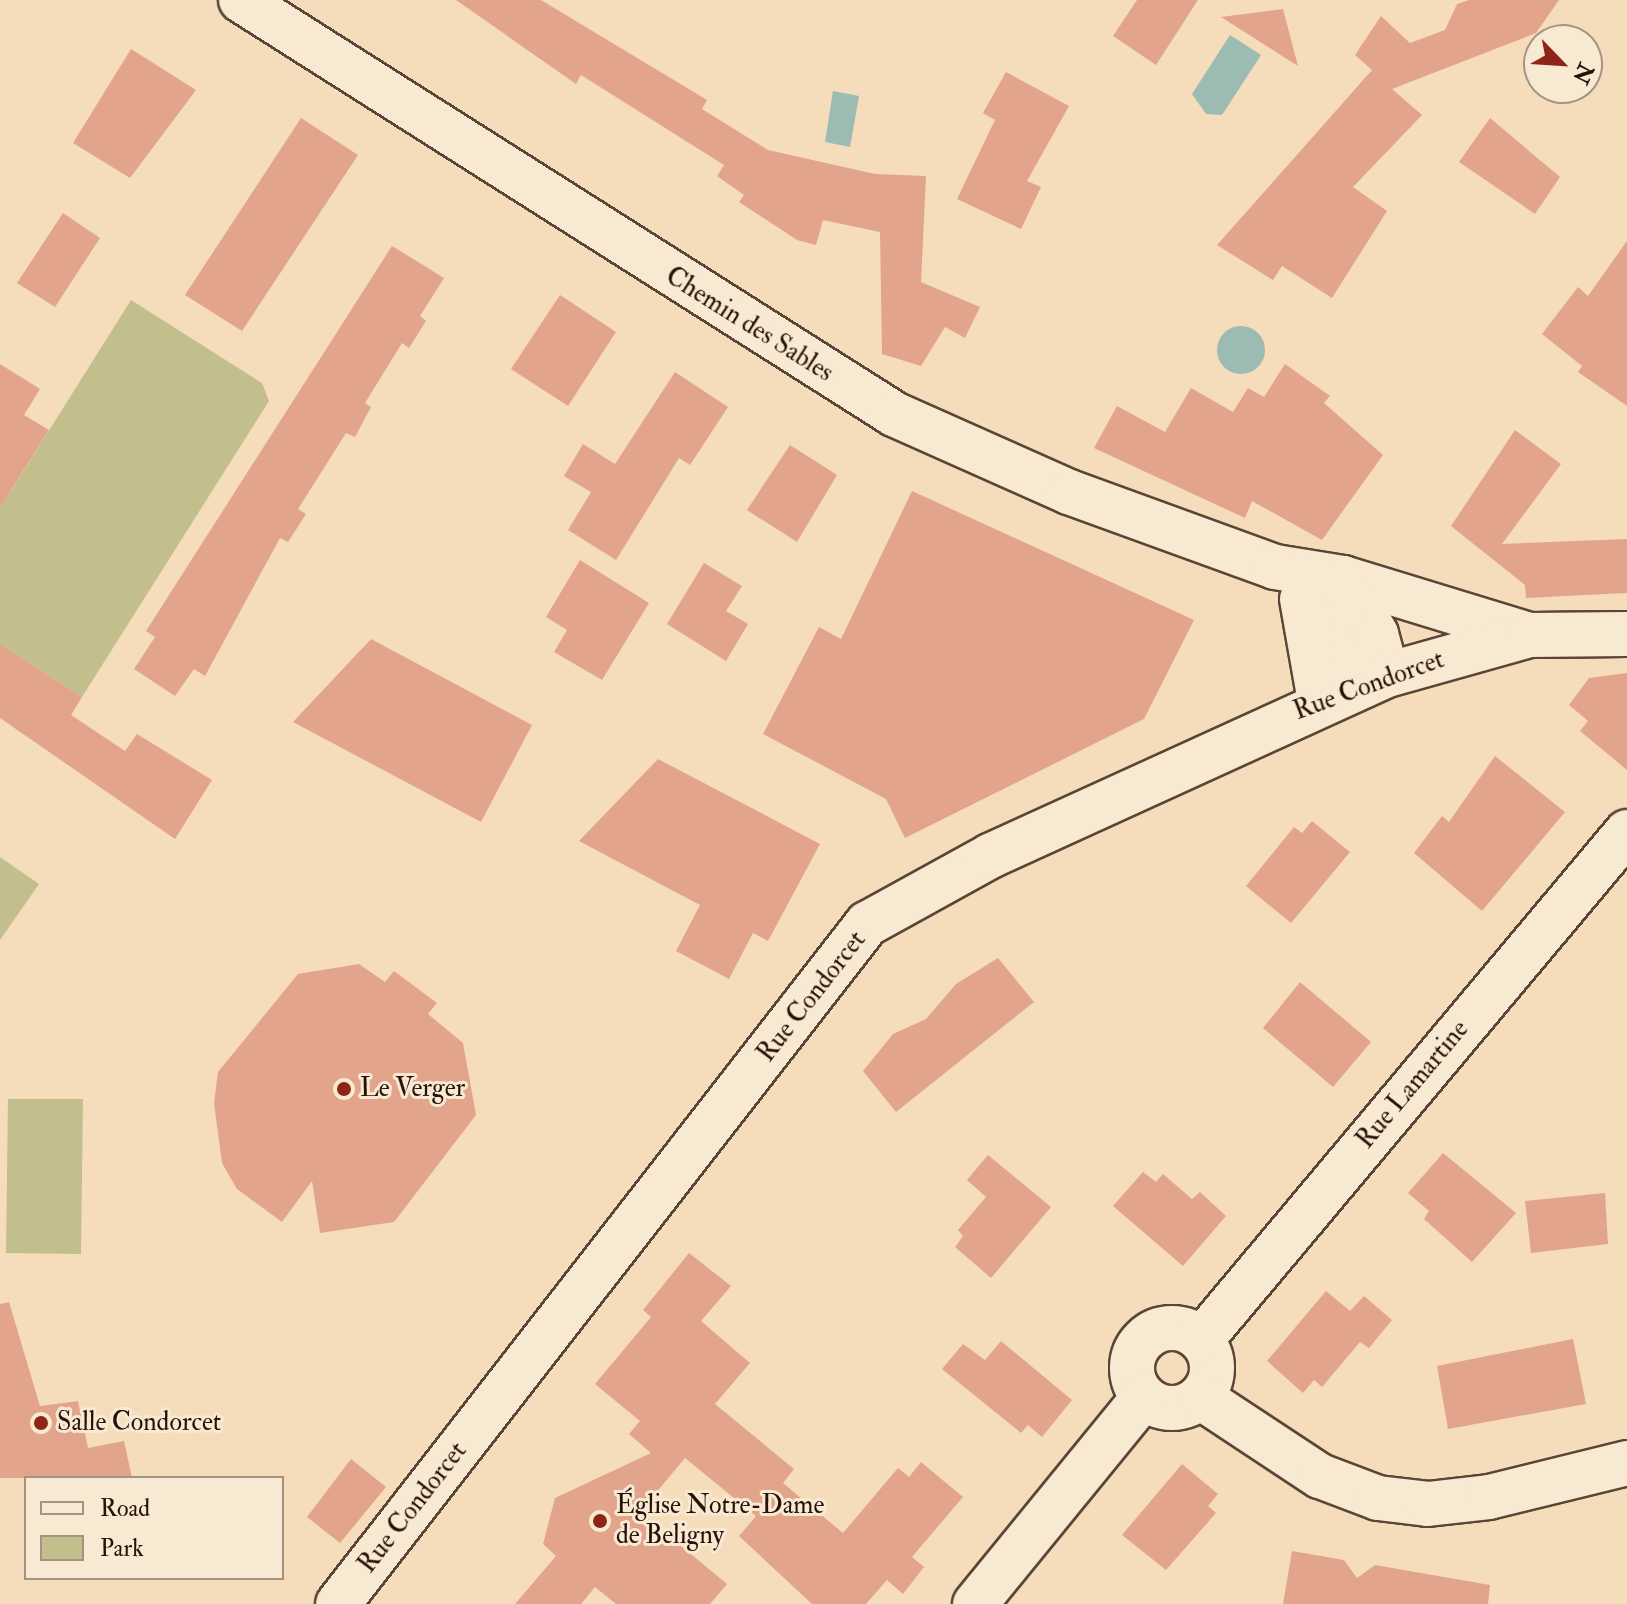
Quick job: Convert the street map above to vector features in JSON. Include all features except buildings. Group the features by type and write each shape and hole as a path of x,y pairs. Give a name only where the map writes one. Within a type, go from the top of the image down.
{"street":[{"name":"Chemin des Sables","path":"241,0 894,414 1069,492 1297,574 1343,578 1529,635"},
{"path":"1297,574 1338,625 1354,688"},
{"path":"1343,578 1376,634 1354,688"},
{"name":"Rue Condorcet","path":"338,1604 867,924 990,856 1354,688 1529,635 1627,634"},
{"name":"Rue Lamartine","path":"1201,1340 1627,832"},
{"path":"1166,1328 1201,1340 1212,1362 1200,1397 1178,1408 1143,1398 1131,1375 1143,1340 1166,1328"},
{"path":"1200,1397 1320,1476 1378,1498 1428,1504 1489,1497 1627,1463"},
{"path":"975,1604 1143,1398"}],"green space":[{"path":"131,300 262,383 269,401 82,697 0,644 0,484 11,491"},
{"path":"0,857 39,884 0,940"},
{"path":"8,1099 83,1099 81,1254 6,1253"}],"water":[{"path":"1230,35 1261,55 1222,115 1206,114 1192,94"},
{"path":"833,91 859,96 850,147 825,142"},
{"path":"1241,326 1258,333 1265,350 1258,367 1241,374 1224,367 1217,350 1224,333"}],"place":[{"name":"Le Verger","path":"344,1089"},
{"name":"Salle Condorcet","path":"41,1423"},
{"name":"Église Notre-Dame de Beligny","path":"600,1521"}]}
